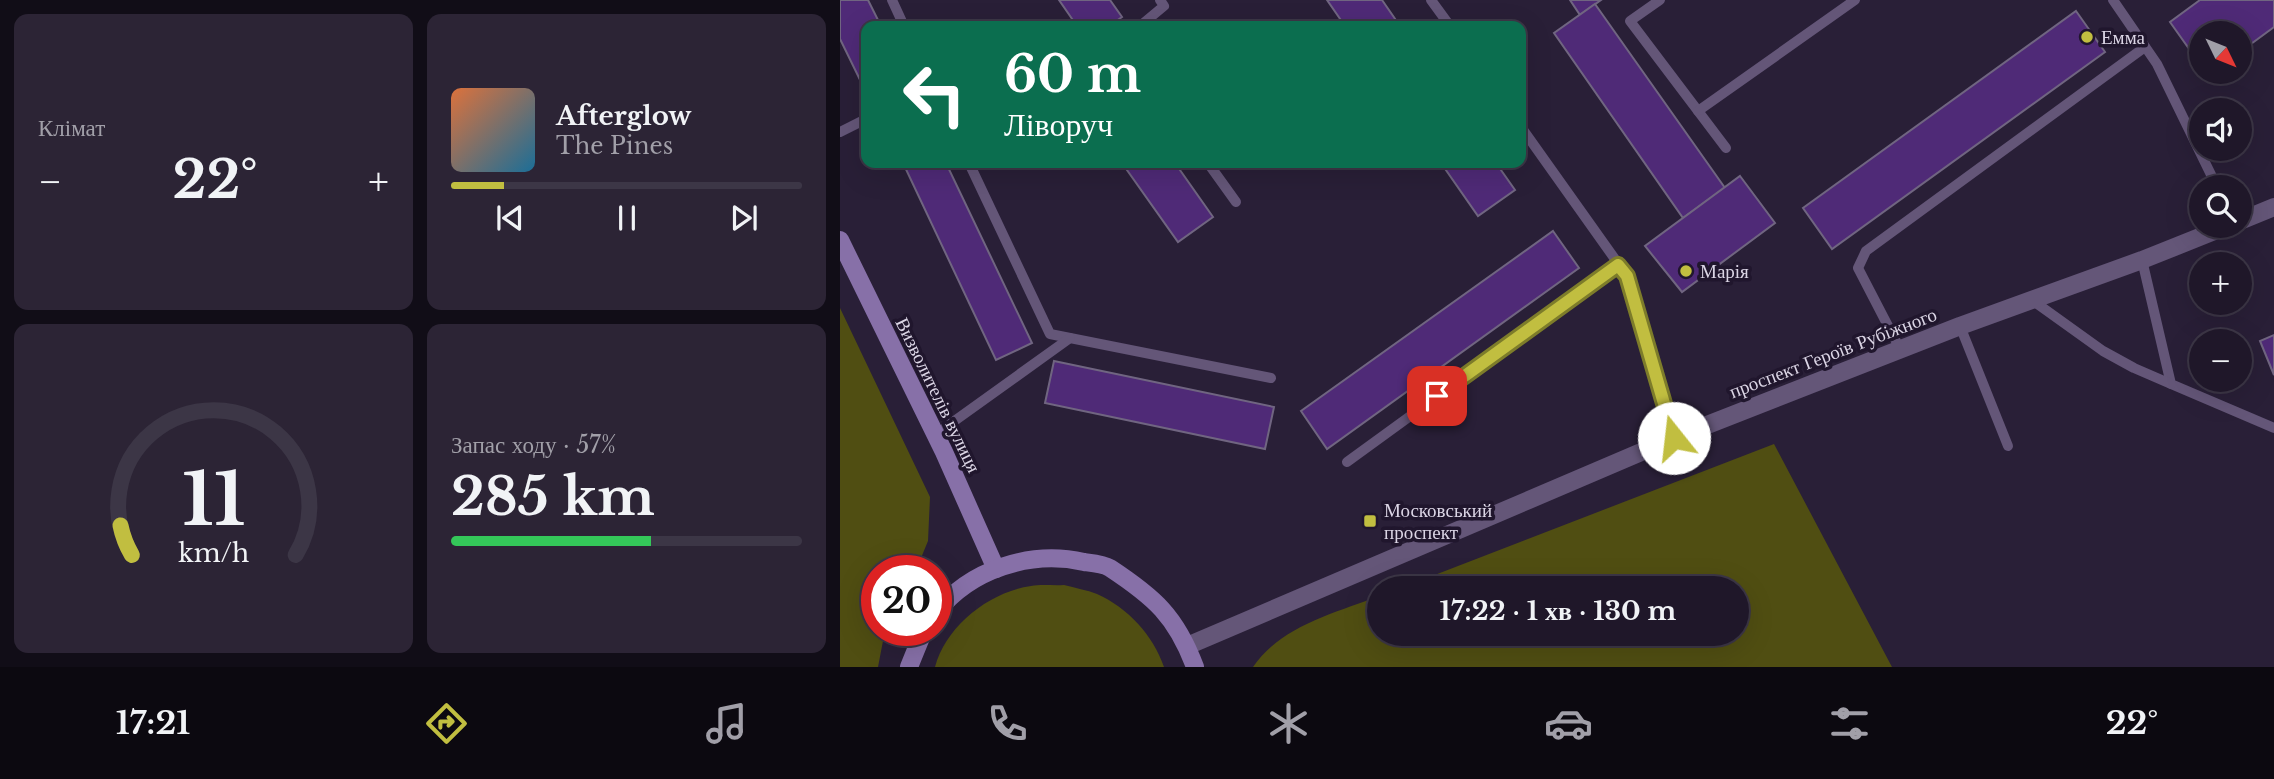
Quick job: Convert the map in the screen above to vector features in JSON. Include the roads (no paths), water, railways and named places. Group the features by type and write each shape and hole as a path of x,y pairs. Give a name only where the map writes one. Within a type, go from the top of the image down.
{"main road":[{"name":"Визволителів вулиця","path":"840,240 936,436 996,569"},
{"path":"952,596 963,587 996,569 1027,560 1048,557 1110,567 1154,599 1174,623 1195,667"},
{"path":"909,667 918,646"}],"street":[{"path":"2252,216 2274,207"},
{"name":"проспект Героїв Рубіжного","path":"1187,646 1674,438 1960,326 2197,238"}],"lane":[{"path":"892,0 902,21"},
{"path":"1146,21 1164,6 1160,0"},
{"path":"1431,0 1446,21"},
{"path":"1660,0 1630,21 1726,148"},
{"path":"1698,111 1855,0"},
{"path":"2113,0 2157,64 2211,175"},
{"path":"1900,349 1858,268 1866,251 2145,47"},
{"path":"840,132 861,122"},
{"path":"1526,134 1627,276 1674,438"},
{"path":"971,168 1050,334 1271,378"},
{"path":"1212,168 1236,202"},
{"path":"2143,260 2171,383"},
{"path":"1347,462 1618,265"},
{"path":"2032,300 2103,351 2134,368 2274,428"},
{"path":"1960,326 2008,446"},
{"path":"936,436 1070,338"}],"place":[{"name":"Емма","path":"2087,37"},
{"name":"Марія","path":"1686,271"},
{"name":"Московський проспект","path":"1370,521"}]}
